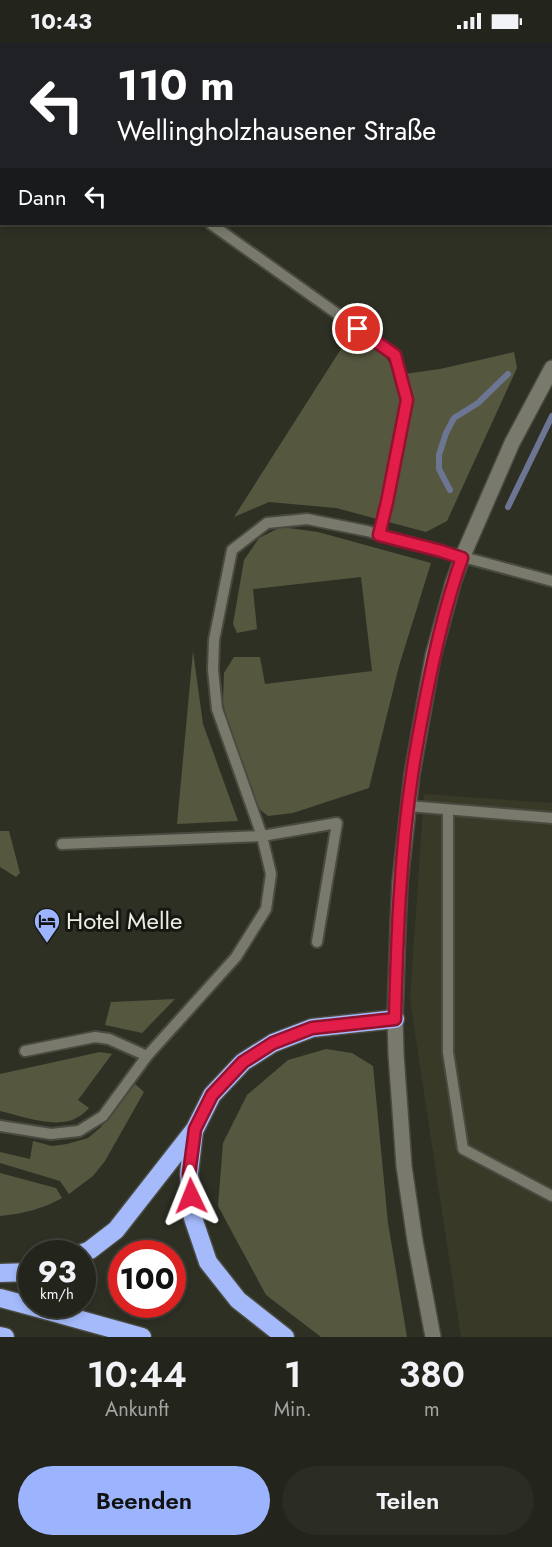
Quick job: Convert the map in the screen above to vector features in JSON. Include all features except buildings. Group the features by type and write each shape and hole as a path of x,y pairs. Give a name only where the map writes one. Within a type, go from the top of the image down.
{"highway":[{"path":"96,1245 116,1230 195,1129 212,1095 243,1062 273,1043 312,1028 395,1019"},
{"path":"195,1129 189,1174 193,1218 208,1262 238,1300 285,1337"},
{"path":"0,1273 18,1272"},
{"path":"0,1298 142,1337"},
{"path":"0,1336 5,1337"}],"main road":[{"path":"433,1337 404,1166 396,1054 399,905 412,774 434,656 453,583 512,443 552,368"}],"lane":[{"path":"212,225 395,355 407,400 379,535"},
{"path":"0,1126 51,1134 79,1131 103,1116 147,1056 236,957 266,909 271,874 262,836 217,709 213,670 214,640 232,550 267,523 307,519 379,535 552,581"},
{"path":"408,807 552,818"},
{"path":"448,810 448,1052 463,1149 552,1196"},
{"path":"62,844 262,836 337,823 317,942"},
{"path":"25,1051 95,1037 109,1039 147,1056"}],"shaded area":[{"path":"353,330 384,354 397,375 440,369 514,352 517,368 447,521 426,532 336,508 269,502 234,517"},
{"path":"281,527 318,532 431,563 399,666 369,788 293,813 268,816 258,808 230,731 223,703 224,673 234,657 260,657 265,684 372,671 361,577 253,589 257,629 237,633 233,624 244,560 259,538"},
{"path":"193,651 203,724 238,821 177,824"},
{"path":"424,794 552,803 552,1337 461,1337 410,1000"},
{"path":"0,831 9,831 20,873 16,877 0,867"},
{"path":"175,999 142,1033 105,1025 111,1002"},
{"path":"326,1049 352,1053 373,1066 388,1223 407,1337 321,1337 266,1295 218,1206 223,1143 247,1095 288,1060"},
{"path":"100,1052 112,1054 78,1100 89,1108 79,1116 70,1121 50,1122 0,1111 0,1074"},
{"path":"135,1084 144,1092 105,1161 93,1176 69,1194 60,1181 0,1163 0,1152 30,1159 33,1141 52,1146 88,1138 101,1127"},
{"path":"0,1173 56,1188 62,1198 32,1210 0,1216"}],"waterway":[{"path":"450,490 439,469 439,455 446,433 454,418 478,403 508,374"},
{"path":"508,507 552,416"}],"place":[{"name":"Hotel Melle","path":"47,944"}],"route":[{"path":"191,1196 189,1174 195,1129 212,1095 243,1062 273,1043 312,1028 395,1019 400,882 412,774 434,656 462,558 379,535 407,400 395,355 358,329"}]}
